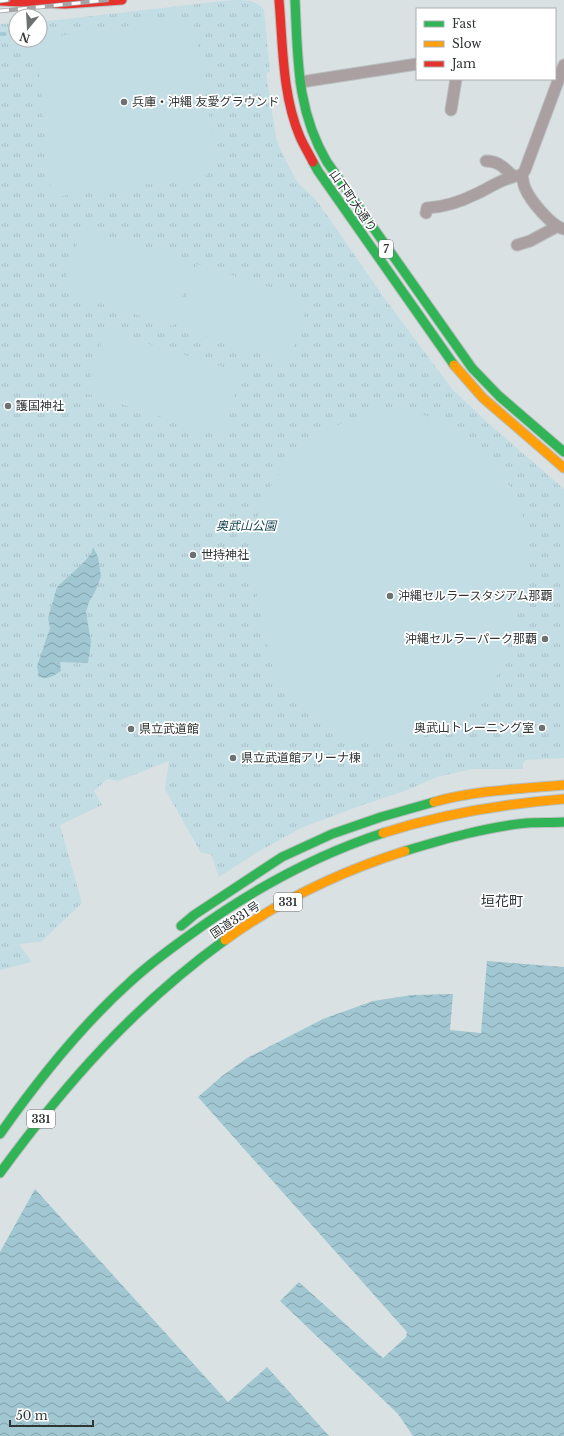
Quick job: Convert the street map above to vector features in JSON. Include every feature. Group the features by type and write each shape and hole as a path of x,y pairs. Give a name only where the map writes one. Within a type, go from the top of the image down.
{"main road":[{"path":"0,1 64,4 122,0"},
{"name":"山下町大通り","path":"279,0 285,76 290,103 300,137 318,171 443,352 462,375 494,408 564,468"},
{"name":"山下町大通り","path":"294,0 302,97 309,125 323,155 340,183 464,359 489,387 564,452"},
{"path":"174,932 194,915 282,857 332,834 382,817 453,797 489,791 564,784"},
{"name":"国道331号","path":"0,1134 46,1071 85,1028 138,975 204,925 259,889 313,861 370,838 425,820 474,809 506,804 564,799"},
{"name":"国道331号","path":"0,1173 66,1087 102,1047 161,990 200,957 239,930 282,905 325,883 368,864 414,848 464,834 517,825 564,822"},
{"name":"国道331号","path":"138,975 152,951"}],"street":[{"path":"301,82 416,64"},
{"path":"426,213 428,208 443,207 517,176 526,170 561,69"},
{"path":"451,110 456,80"},
{"path":"486,161 494,161 517,176 543,214 560,228 517,245"}],"green space":[{"name":"奥武山公園","path":"232,0 251,1 258,4 264,10 270,72 266,73 276,138 297,182 317,201 385,299 452,389 487,422 564,489 564,758 526,760 523,763 523,769 472,769 437,777 405,791 301,828 256,853 219,877 211,854 201,853 165,789 169,761 118,781 107,779 94,791 102,805 60,825 82,903 41,942 19,944 32,962 0,970 0,24 8,24 8,48 48,48 48,21"},
{"name":"兵庫・沖縄 友愛グラウンド","path":"186,18 194,23 217,163 206,176 62,196 51,193 37,48 48,48 48,38"},
{"path":"82,228 193,263 173,326 62,291"},
{"path":"197,264 309,300 289,363 177,327"},
{"path":"105,330 242,373 222,436 86,393"},
{"name":"沖縄セルラースタジアム那覇","path":"381,411 415,413 442,422 463,435 482,450 498,468 511,488 520,510 526,533 528,567 528,577 504,657 499,671 488,691 465,714 452,724 422,737 406,741 390,742 354,738 337,732 307,713 283,686 269,655 251,563 254,529 262,504 274,481 290,461 309,443 331,429 355,418"}],"water":[{"path":"93,547 98,557 101,577 86,612 91,642 88,663 60,662 61,671 48,678 39,677 37,666 50,628 48,618 57,587 91,554"},
{"path":"487,961 564,967 564,1436 413,1436 398,1414 280,1301 299,1282 383,1358 406,1337 407,1332 198,1097 222,1076 247,1058 323,1019 373,1001 412,995 453,994 450,1030 481,1033"},
{"path":"35,1189 228,1402 267,1367 329,1436 0,1436 0,1252"}],"waterway":[{"path":"0,34 5,34"}],"railway":[{"path":"0,1 8,0"},
{"path":"0,11 107,0"}],"traffic: fast":[{"path":"295,0 300,83 309,123 327,162 472,368 499,396 564,452"},
{"path":"313,162 454,365"},
{"path":"181,926 194,915 282,857 332,834 381,817 434,802"},
{"path":"405,851 496,827 527,823 564,822"},
{"path":"0,1134 29,1094 77,1036 111,1000 159,957 213,918 259,889 332,852 383,833"},
{"path":"0,1173 76,1077 131,1019 192,965 225,940"}],"traffic: slow":[{"path":"454,365 483,398 564,468"},
{"path":"434,802 482,792 564,785"},
{"path":"383,833 450,815 495,807 564,799"},
{"path":"225,940 267,912 312,888 358,868 405,851"}],"traffic: jam":[{"path":"0,1 65,4 122,0"},
{"path":"279,0 286,87 294,121 300,137 313,162"}],"place":[{"name":"兵庫・沖縄 友愛グラウンド","path":"124,102"},
{"name":"護国神社","path":"8,406"},
{"name":"世持神社","path":"193,555"},
{"name":"沖縄セルラースタジアム那覇","path":"390,596"},
{"name":"沖縄セルラーパーク那覇","path":"545,639"},
{"name":"奥武山トレーニング室","path":"542,728"},
{"name":"県立武道館","path":"131,729"},
{"name":"県立武道館アリーナ棟","path":"233,758"}],"district":[{"name":"垣花町","path":"502,901"}]}
